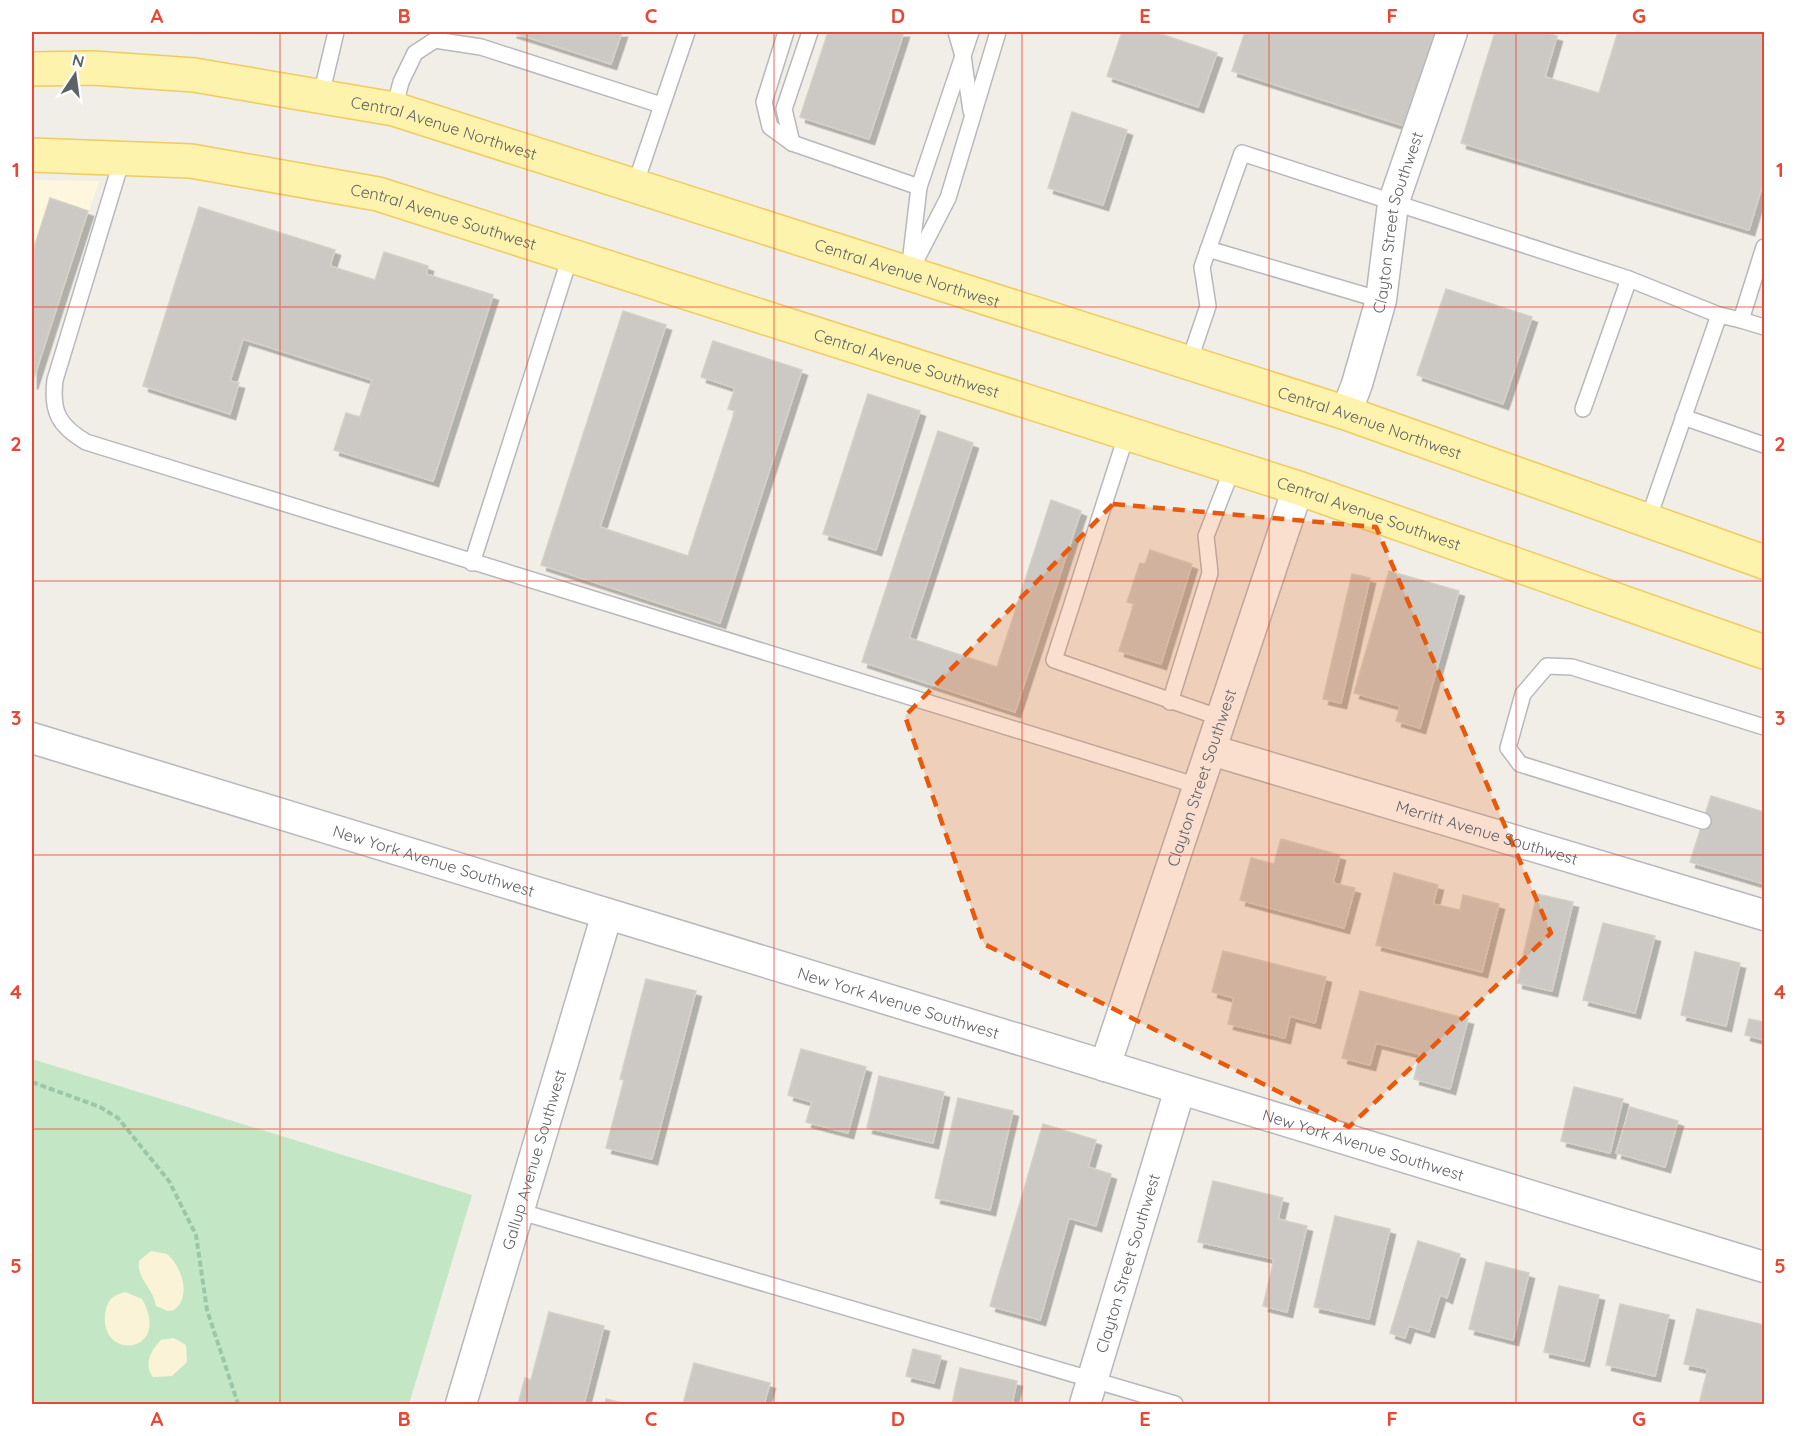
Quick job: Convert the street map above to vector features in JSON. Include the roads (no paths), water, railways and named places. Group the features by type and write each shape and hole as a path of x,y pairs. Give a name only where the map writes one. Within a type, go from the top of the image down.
{"main road":[{"name":"Central Avenue Northwest","path":"32,69 93,68 194,75 394,109 1346,413 1764,562"},
{"name":"Central Avenue Southwest","path":"32,155 123,156 191,161 378,194 1298,488 1764,652"}],"street":[{"name":"Clayton Street Southwest","path":"1346,413 1357,384 1381,300 1393,204 1452,32"},
{"name":"Clayton Street Southwest","path":"1106,1066 1298,488"},
{"name":"New York Avenue Southwest","path":"32,738 1764,1267"},
{"name":"Merritt Avenue Southwest","path":"1211,750 1764,915"},
{"name":"Gallup Avenue Southwest","path":"461,1404 607,914"},
{"name":"Clayton Street Southwest","path":"1089,1392 1180,1089"}],"lane":[{"path":"321,95 336,32"},
{"path":"635,185 687,32"},
{"path":"786,32 764,102 770,127 792,143 919,187"},
{"path":"792,143 784,109 810,32"},
{"path":"956,32 963,56 972,117"},
{"path":"909,272 919,187 971,32"},
{"path":"909,272 948,198 998,32"},
{"path":"394,109 401,82 415,53 435,40 481,47 661,105"},
{"path":"1190,362 1208,306 1202,267 1242,153 1629,279 1719,315 1764,327"},
{"path":"123,156 55,380 52,401 65,426 86,442 472,564 1198,786"},
{"path":"1741,320 1764,247"},
{"path":"1208,249 1381,300"},
{"path":"472,564 572,255"},
{"path":"1583,408 1629,279"},
{"path":"1648,520 1719,315"},
{"path":"1683,417 1764,445"},
{"path":"1127,433 1054,660 1221,718"},
{"path":"1170,702 1210,573 1206,536 1233,467"},
{"path":"1703,821 1520,764 1508,748 1523,694 1547,666 1572,667 1764,727"},
{"path":"518,1211 1089,1392 1175,1404"}]}
